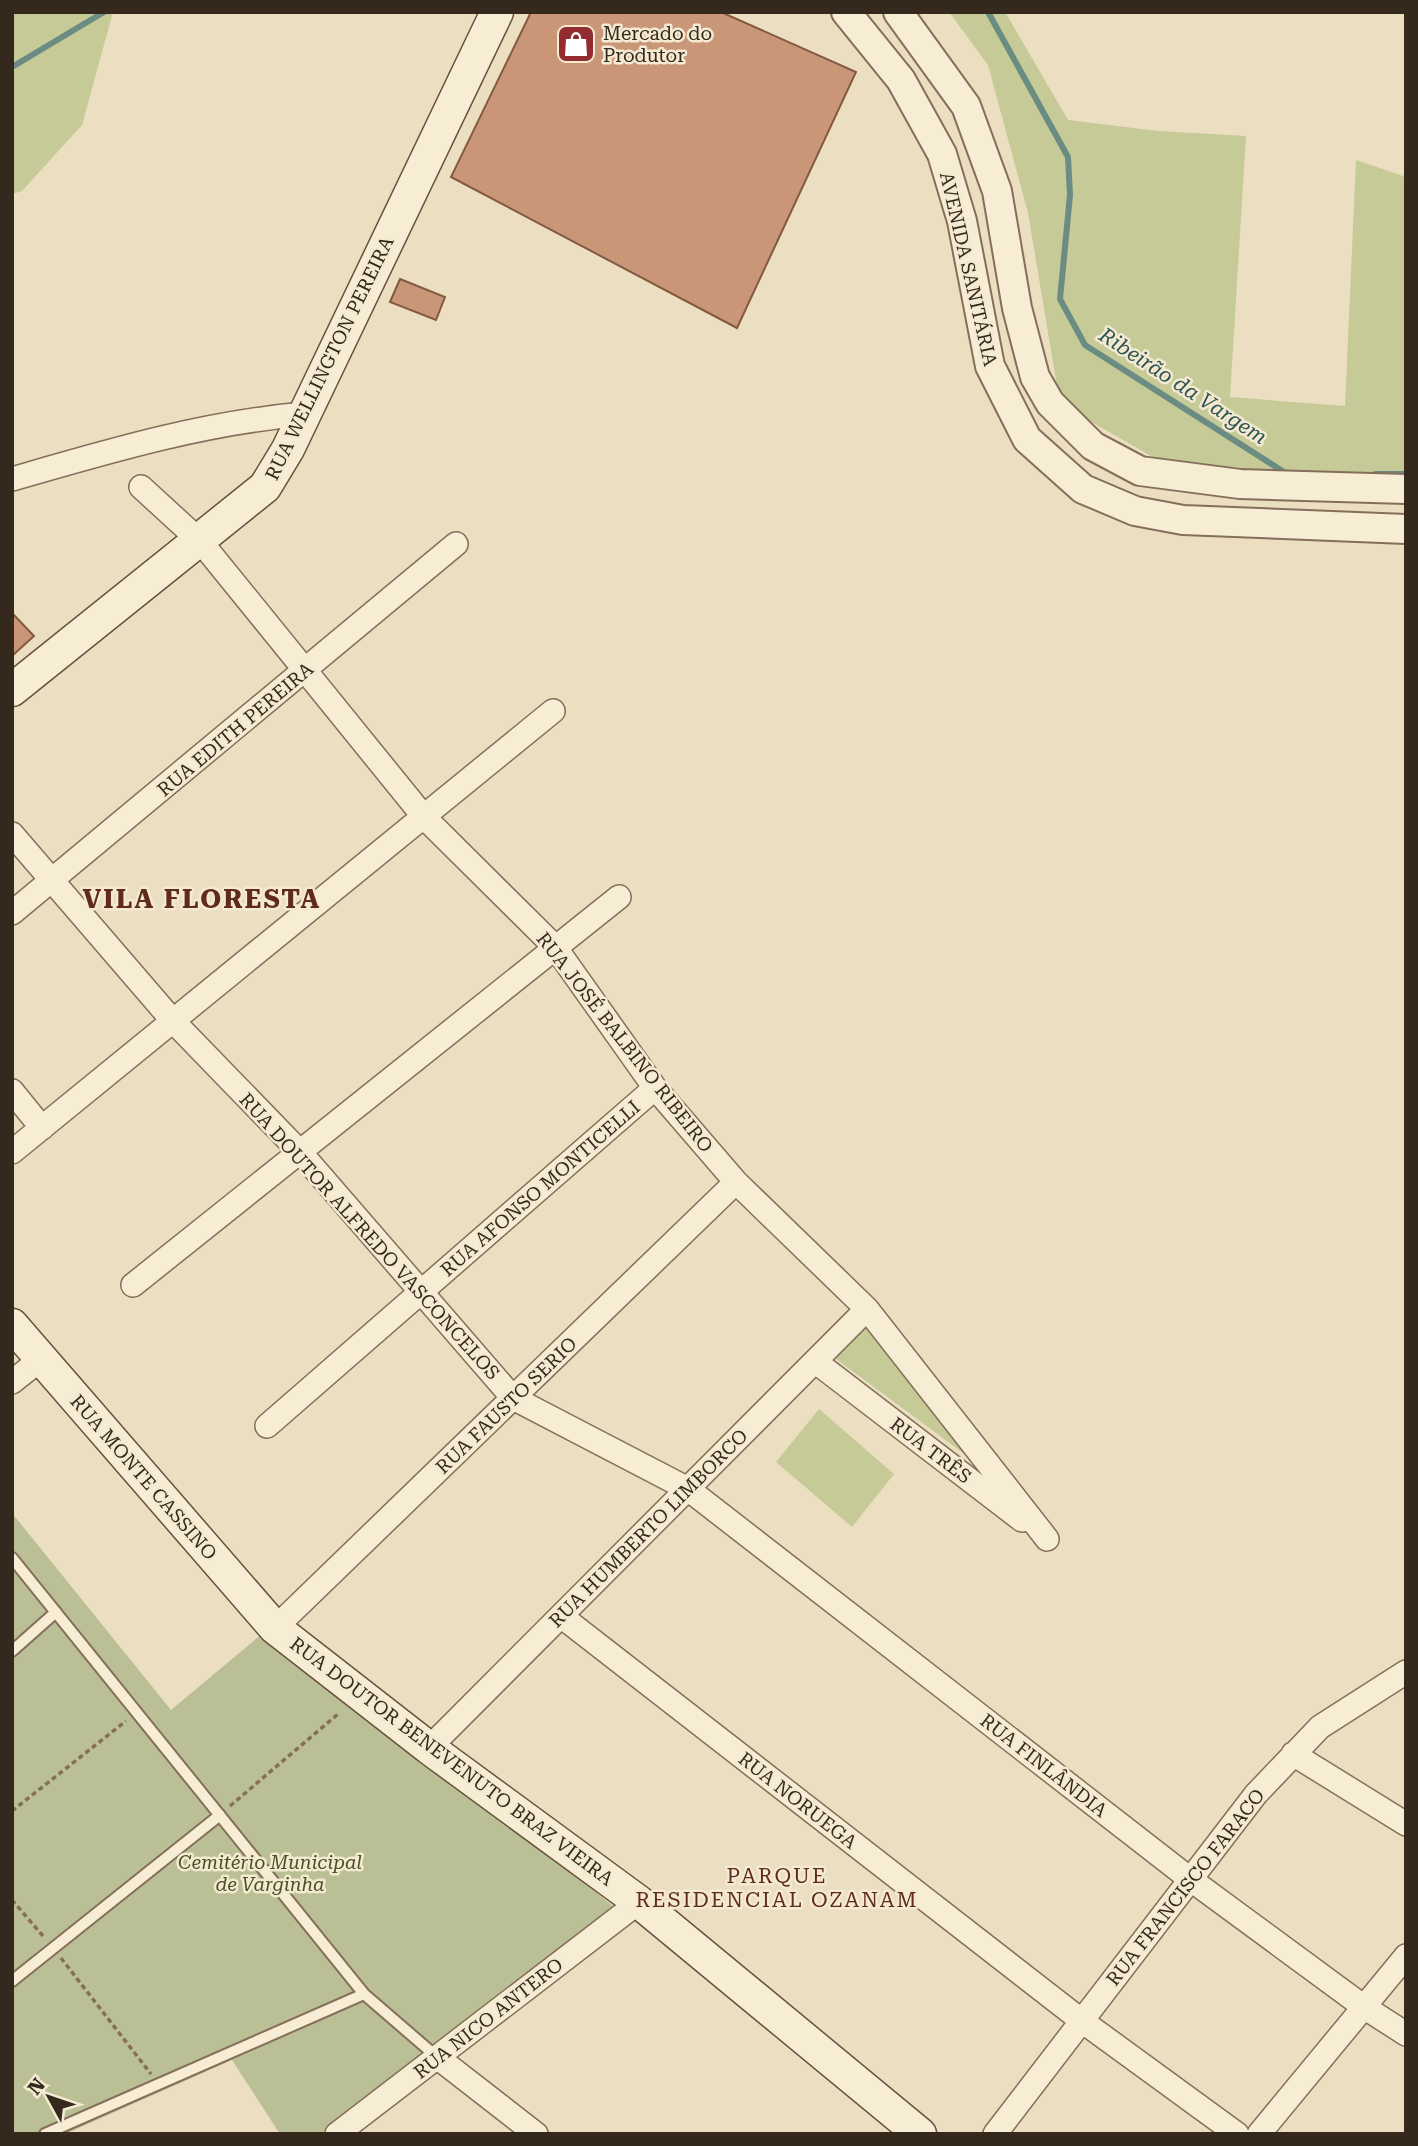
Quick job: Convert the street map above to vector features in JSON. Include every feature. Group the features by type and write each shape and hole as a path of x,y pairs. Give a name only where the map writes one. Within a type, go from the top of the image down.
{"main road":[{"name":"RUA WELLINGTON PEREIRA","path":"12,690 201,542 265,487 304,414 497,12"},
{"name":"RUA MONTE CASSINO","path":"12,1325 275,1628"},
{"name":"RUA DOUTOR BENEVENUTO BRAZ VIEIRA","path":"275,1628 429,1748 639,1902 920,2134"}],"street":[{"name":"AVENIDA SANITÁRIA","path":"846,12 901,80 942,154 962,221 990,366 1027,439 1083,489 1135,511 1183,520 1406,529"},
{"name":"AVENIDA SANITÁRIA","path":"898,12 966,106 997,191 1017,309 1035,377 1050,403 1093,446 1140,471 1240,484 1406,489"},
{"path":"12,479 157,437 249,419 304,414"},
{"name":"RUA JOSÉ BALBINO RIBEIRO","path":"141,487 201,542 424,817 555,947 655,1088 736,1182 867,1309 1047,1539"},
{"name":"RUA EDITH PEREIRA","path":"12,913 456,544"},
{"path":"12,1152 553,711"},
{"name":"RUA DOUTOR ALFREDO VASCONCELOS","path":"12,834 173,1021 300,1152 513,1398 688,1489"},
{"path":"133,1285 619,897"},
{"name":"RUA AFONSO MONTICELLI","path":"267,1426 655,1088"},
{"path":"12,1091 42,1128"},
{"name":"RUA FAUSTO SERIO","path":"275,1628 736,1182"},
{"name":"RUA HUMBERTO LIMBORCO","path":"429,1748 867,1309"},
{"path":"12,1382 41,1359"},
{"name":"RUA TRÊS","path":"816,1362 1047,1539"},
{"name":"RUA FINLÂNDIA","path":"688,1489 1190,1880 1364,2007 1406,2034"},
{"name":"RUA NORUEGA","path":"561,1616 1082,2021 1237,2134"},
{"name":"RUA FRANCISCO FARACO","path":"995,2134 1256,1794 1320,1727 1406,1672"},
{"path":"1293,1754 1406,1824"},
{"name":"RUA NICO ANTERO","path":"337,2134 639,1902"},
{"path":"1259,2134 1406,1956"},
{"path":"437,2057 536,2134"}],"lane":[{"path":"12,1559 364,1994 437,2057"},
{"path":"12,1651 55,1612"},
{"path":"12,1981 220,1815"},
{"path":"45,2134 364,1994"}],"path":[{"path":"12,1811 137,1713"},
{"path":"220,1815 338,1714"},
{"path":"12,1900 159,2084"}],"green space":[{"path":"12,12 113,12 82,125 22,191 12,194"},
{"path":"949,12 1005,12 1068,120 1158,131 1246,136 1230,397 1345,406 1356,160 1406,177 1406,497 1202,485 1060,404 1028,213 988,65"},
{"path":"866,1325 982,1467 832,1356"},
{"path":"819,1409 894,1474 852,1527 776,1462"},
{"name":"Cemitério Municipal de Varginha","path":"12,1513 171,1710 269,1628 613,1906 320,2134 280,2134 232,2060 65,2134 12,2134"}],"building":[{"path":"531,12 721,12 856,72 737,328 451,177"},
{"path":"400,279 445,297 436,320 390,302"},
{"path":"12,613 34,636 12,656"}],"waterway":[{"path":"12,67 104,12"},
{"name":"Ribeirão da Vargem","path":"988,12 1068,157 1070,195 1060,299 1085,345 1287,474"},
{"name":"Ribeirão da Vargem","path":"1375,474 1406,474"}],"place":[{"name":"Mercado do Produtor","path":"576,44"}],"district":[{"name":"VILA FLORESTA","path":"202,899"},
{"name":"PARQUE RESIDENCIAL OZANAM","path":"777,1888"}]}
